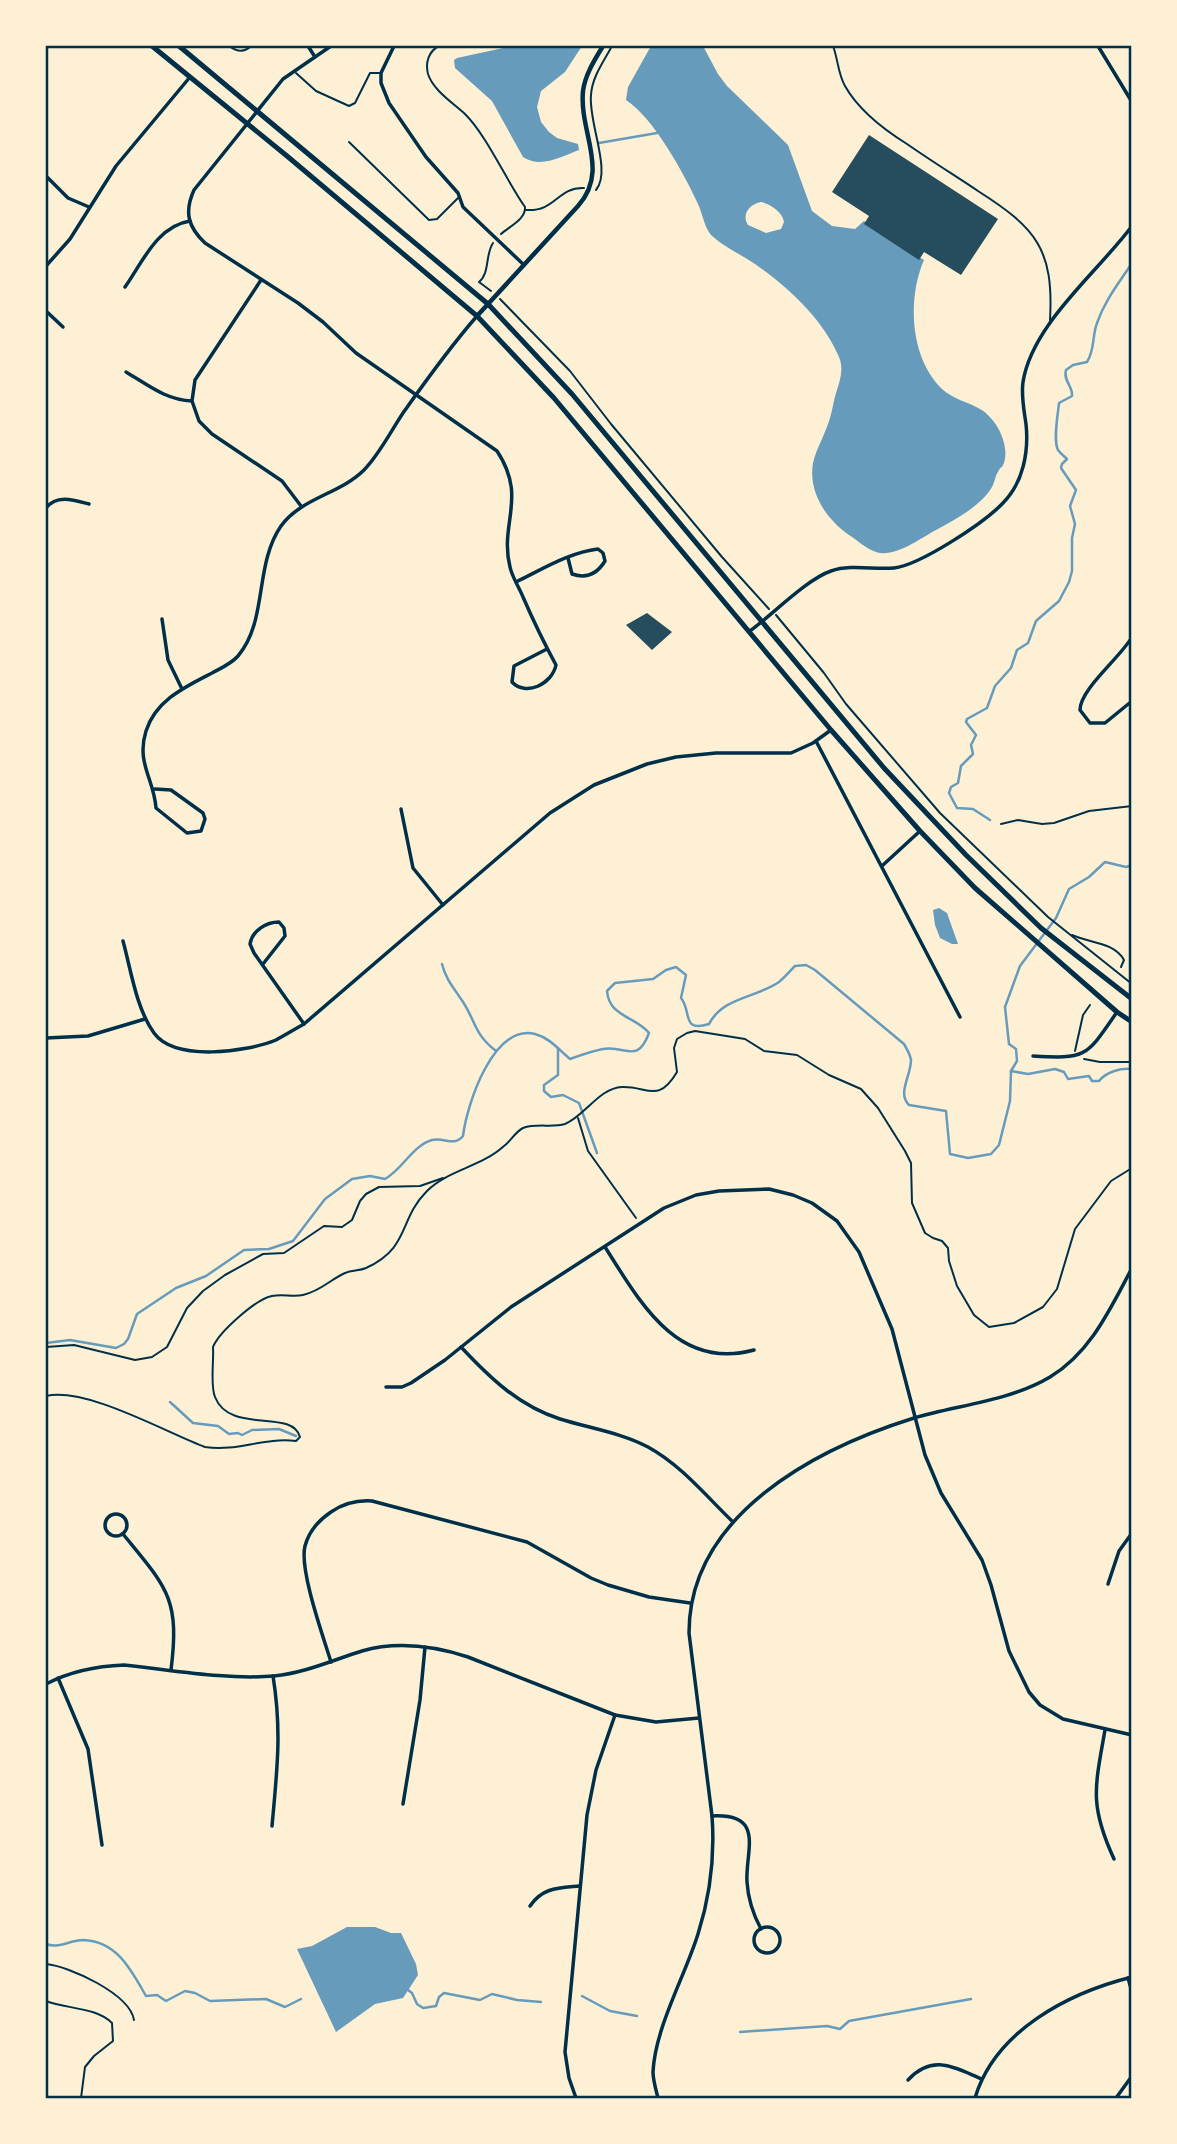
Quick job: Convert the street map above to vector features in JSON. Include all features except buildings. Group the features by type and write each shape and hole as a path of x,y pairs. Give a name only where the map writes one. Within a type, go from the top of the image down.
{"main road":[{"path":"152,46 477,316 554,398 831,730 919,831 975,888 1117,1012 1132,1022"},
{"path":"179,46 488,304 572,394 884,768 966,855 1041,928 1132,999"}],"street":[{"path":"308,46 315,57"},
{"path":"331,46 283,79 257,109 194,190 188,204 190,221 195,234 205,243 324,322 356,353 497,451 506,464 511,479 513,501 510,567 556,666 554,674 546,682 526,689 518,688 512,682 514,666 547,649"},
{"path":"394,46 381,74 386,95 395,112 433,166 460,197 464,208 524,265"},
{"path":"155,789 172,790 202,813 205,819 201,831 187,833 156,808 155,789 147,780 144,764 143,744 146,729 160,707 182,689 229,664 245,646 253,627 264,562 270,543 283,523 301,506 345,485 365,469 440,360 583,202 591,189 594,173 583,91 603,46"},
{"path":"1098,46 1132,102"},
{"path":"46,266 70,239 116,166 190,77"},
{"path":"46,176 68,198 89,207"},
{"path":"125,287 156,241 167,230 190,221"},
{"path":"750,632 815,579 834,570 898,568 922,560 1002,504 1016,485 1025,460 1027,434 1022,391 1034,350 1050,325 1132,226"},
{"path":"261,280 195,380 192,401 199,421 212,434 282,481 301,506"},
{"path":"46,311 63,327"},
{"path":"126,372 163,395 179,401 192,401"},
{"path":"46,508 50,503 65,498 89,504"},
{"path":"516,582 568,558 587,550 598,549 605,561 593,574 581,577 572,574 568,558"},
{"path":"162,619 168,660 182,689"},
{"path":"1132,637 1110,667 1082,697 1080,710 1090,723 1105,723 1132,701"},
{"path":"123,941 145,1019 163,1042 202,1052 250,1047 276,1040 304,1024 550,813 594,785 647,764 676,757 716,753 791,753 831,730"},
{"path":"816,741 960,1017"},
{"path":"401,809 413,868 443,905"},
{"path":"883,865 919,831"},
{"path":"263,964 285,936 284,928 279,922 269,923 258,930 250,940 251,948 304,1024"},
{"path":"1033,1056 1064,1058 1080,1055 1088,1050 1117,1012"},
{"path":"46,1038 88,1035 145,1019"},
{"path":"386,1387 402,1387 411,1383 511,1307 664,1208 696,1195 755,1188 793,1195 825,1211 846,1232 863,1262 892,1329 933,1477 950,1511 982,1560 1009,1651 1029,1692 1040,1705 1063,1719 1132,1735"},
{"path":"605,1247 641,1304 655,1321 673,1335 695,1348 713,1353 738,1354 754,1350"},
{"path":"658,2098 653,2074 658,2041 698,1934 706,1904 713,1849 712,1816 689,1633 690,1604 705,1559 733,1522 752,1503 822,1456 866,1434 1032,1387 1052,1375 1092,1340 1132,1268"},
{"path":"461,1347 496,1383 532,1407 557,1418 644,1445 659,1453 674,1464 733,1522"},
{"path":"331,1663 304,1568 304,1547 321,1518 340,1506 360,1500 527,1542 608,1585 649,1597 690,1604"},
{"path":"116,1514 125,1518 127,1526 123,1534 115,1536 106,1531 104,1524 109,1516 116,1514"},
{"path":"1108,1584 1119,1551 1132,1533"},
{"path":"123,1534 157,1577 173,1610 175,1634 171,1670"},
{"path":"46,1684 78,1670 124,1665 239,1676 274,1676 331,1663 362,1651 383,1647 425,1647 468,1657 615,1715 656,1722 699,1718"},
{"path":"403,1804 420,1700 425,1647"},
{"path":"272,1826 280,1749 274,1676"},
{"path":"58,1678 88,1749 102,1845"},
{"path":"576,2098 569,2078 565,2052 580,1886 589,1800 615,1715"},
{"path":"1105,1730 1095,1801 1102,1833 1114,1859"},
{"path":"712,1816 726,1815 736,1818 747,1831 751,1849 747,1866 747,1892 761,1929"},
{"path":"530,1906 536,1897 549,1888 580,1886"},
{"path":"769,1928 776,1932 780,1939 775,1950 767,1953 757,1947 754,1939 761,1929 769,1928"},
{"path":"975,2098 1002,2048 1032,2022 1080,1995 1130,1978 1132,1992"},
{"path":"908,2080 925,2066 936,2064 953,2067 983,2080"},
{"path":"1116,2098 1132,2076"}],"lane":[{"path":"229,46 240,51 251,46"},
{"path":"834,46 841,80 868,115 897,138 1008,211 1032,233 1049,272 1050,325"},
{"path":"294,70 312,88 349,106 355,103 369,74 381,74"},
{"path":"349,142 429,220 437,219 460,197"}],"path":[{"path":"439,46 432,50 428,60 427,69 431,80 470,120 525,207 526,212 522,217 496,239 488,250 485,276 479,282 489,290"},
{"path":"503,302 570,371 600,411 722,557 774,613 898,766 975,848 1048,917 1132,984"},
{"path":"1001,824 1018,820 1054,824 1089,811 1132,806"},
{"path":"1068,933 1113,949 1124,960 1121,967"},
{"path":"1090,1005 1083,1016 1074,1048 1076,1053 1087,1060 1132,1062"},
{"path":"46,1348 74,1345 135,1360 152,1357 167,1347 187,1308 202,1291 225,1275 263,1254 284,1253 324,1226 342,1227 352,1220 359,1201 379,1187 420,1186 482,1163 505,1146 521,1129 563,1125 577,1117 593,1101 615,1089 623,1087 654,1092 666,1086 677,1072 674,1048 677,1039 695,1031 745,1039 764,1051 797,1055 829,1075 861,1090 878,1108 911,1163 912,1203 925,1233 943,1241 948,1248 957,1286 974,1315 989,1327 1014,1323 1044,1307 1056,1289 1075,1229 1111,1181 1132,1168"},
{"path":"577,1117 588,1151 640,1224"},
{"path":"46,1396 72,1397 115,1408 205,1447 245,1447 272,1439 296,1441 300,1434 293,1427 273,1421 237,1417 217,1402 212,1388 215,1342 260,1300 274,1296 302,1296 322,1289 344,1273 364,1269 390,1254 398,1243 414,1207 428,1190 447,1177"},
{"path":"46,1964 94,1982 125,2003 133,2012 134,2020"},
{"path":"46,2001 94,2013 106,2017 112,2023 113,2041 85,2067 81,2098"}],"water":[{"path":"512,46 582,46 565,72 541,91 537,107 541,122 549,132 557,138 578,144 579,150 544,162 523,157 492,101 455,68 454,60 457,58"},
{"path":"651,46 703,46 727,86 788,145 812,211 832,226 855,229 864,221 924,260 915,292 914,310 918,345 923,361 942,389 986,413 1000,432 1005,448 1004,463 992,487 974,507 913,543 890,553 869,549 841,529 826,513 816,494 812,474 814,458 829,420 840,380 839,357 824,330 792,294 755,264 711,235 677,163 647,119 626,100 628,87","holes":["765,203 781,215 784,222 781,229 766,233 748,225 746,213 750,207"]},
{"path":"939,908 947,913 958,944 940,938 933,910"},
{"path":"347,1927 375,1927 391,1933 401,1933 416,1964 418,1975 403,1998 375,2004 336,2032 297,1949 312,1946"}],"waterway":[{"path":"599,143 657,133"},
{"path":"990,820 973,809 957,808 949,793 951,787 958,783 961,766 973,754 971,745 976,735 966,722 987,708 995,686 1011,668 1017,650 1028,643 1036,621 1059,601 1069,582 1075,524 1070,506 1076,490 1061,468 1067,459 1057,446 1059,403 1072,396 1066,370 1073,365 1087,362 1100,315 1132,263"},
{"path":"46,1343 70,1340 116,1348 128,1339 137,1314 176,1288 206,1276 244,1250 269,1249 293,1241 325,1199 352,1179 370,1176 385,1179 425,1143 436,1139 460,1139 476,1087 485,1069 495,1053 507,1041 520,1034 540,1036 550,1041 570,1059 611,1048 635,1051 645,1043 649,1033 617,1011 612,1006 607,991 615,983 653,979 676,967 686,975 681,998 694,1026 709,1024 723,1008 779,982 795,966 806,965 815,970 904,1044 911,1060 904,1090 906,1100 909,1105 946,1111 950,1154 968,1158 991,1154 999,1145 1010,1101 1011,1071 1017,1061 1016,1049 1009,1044 1005,1007 1020,966 1056,918 1069,889 1089,877 1105,862 1126,867 1132,865"},
{"path":"442,964 479,1033 496,1051"},
{"path":"558,1048 558,1075 544,1085 544,1091 551,1097 563,1095 579,1103 597,1153"},
{"path":"1011,1071 1028,1074 1055,1069 1064,1072 1068,1079 1089,1076 1092,1081 1099,1081 1114,1071 1132,1069"},
{"path":"170,1402 193,1423 218,1426 229,1434 242,1435 252,1430 279,1429 296,1436"},
{"path":"46,1944 83,1940 105,1946 122,1959 146,1996 157,1995 166,2001 185,1991 210,2001 266,1999 285,2007 301,1999"},
{"path":"408,1990 423,2008 436,2006 439,1997 444,1993 480,2000 492,1994 541,2002"},
{"path":"582,1996 610,2011 637,2016"},
{"path":"740,2032 827,2026 840,2029 849,2021 971,1999"}]}
